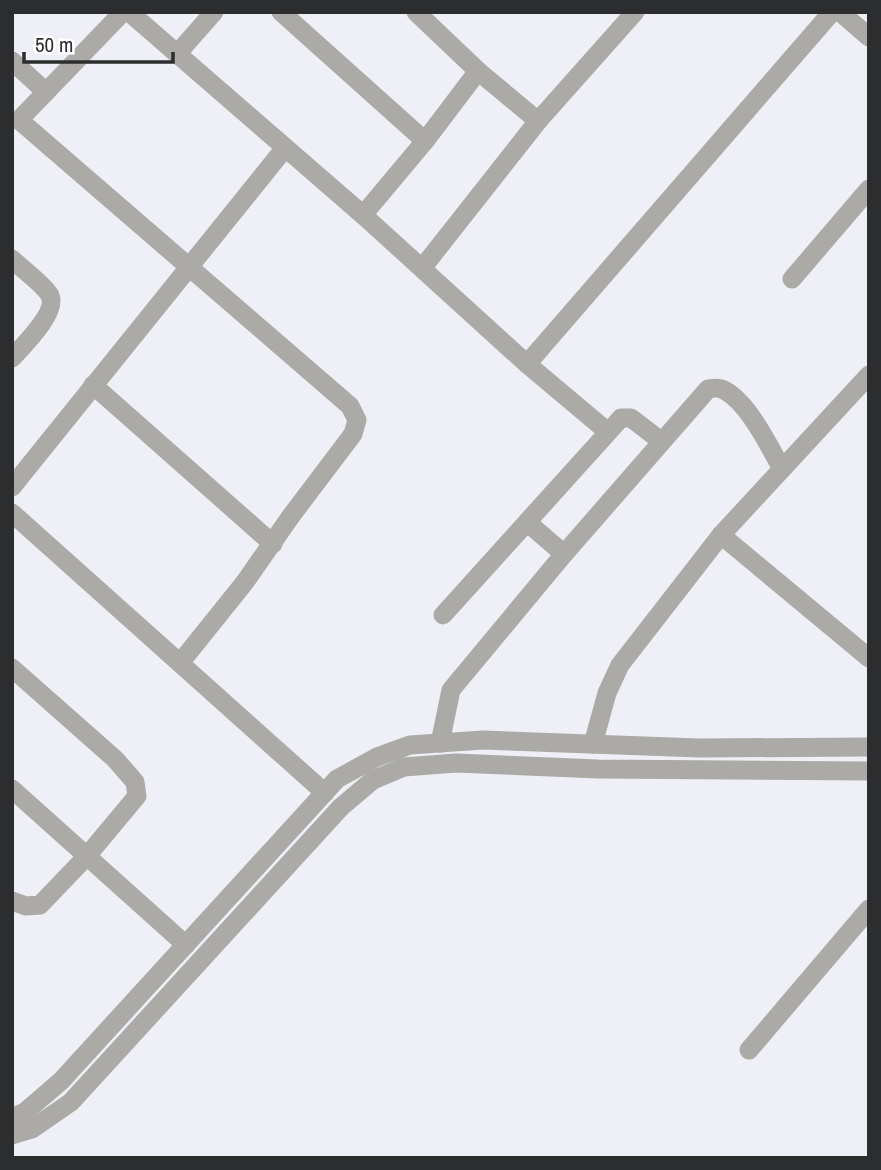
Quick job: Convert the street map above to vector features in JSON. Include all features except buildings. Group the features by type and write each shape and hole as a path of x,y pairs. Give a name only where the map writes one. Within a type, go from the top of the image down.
{"street":[{"path":"123,12 16,124 350,405 357,421 353,434 273,544 180,663"},
{"path":"129,12 422,267 527,364 608,432"},
{"path":"177,54 214,12"},
{"path":"281,12 425,141"},
{"path":"416,12 478,71 538,121"},
{"path":"422,267 538,121 635,12"},
{"path":"527,364 832,12"},
{"path":"840,12 869,37"},
{"path":"12,61 46,92"},
{"path":"363,215 425,141 478,71"},
{"path":"12,488 285,148"},
{"path":"792,279 869,189"},
{"path":"12,259 50,295 52,306 42,323 12,358"},
{"path":"593,744 607,693 620,665 721,535 869,374"},
{"path":"93,385 273,544"},
{"path":"440,743 451,690 564,554 708,389 724,390 745,409 782,469"},
{"path":"443,615 608,432 626,416 661,441"},
{"path":"12,513 325,793"},
{"path":"528,523 564,554"},
{"path":"721,535 869,658"},
{"path":"12,668 115,759 135,782 136,796 88,856 40,905 26,906 12,901"},
{"path":"12,1117 25,1112 61,1081 337,779 377,757 410,744 483,740 699,748 869,747"},
{"path":"12,1135 32,1129 71,1102 341,807 373,780 404,767 456,763 598,769 869,771"},
{"path":"12,789 186,945"},
{"path":"749,1050 869,909"}]}
